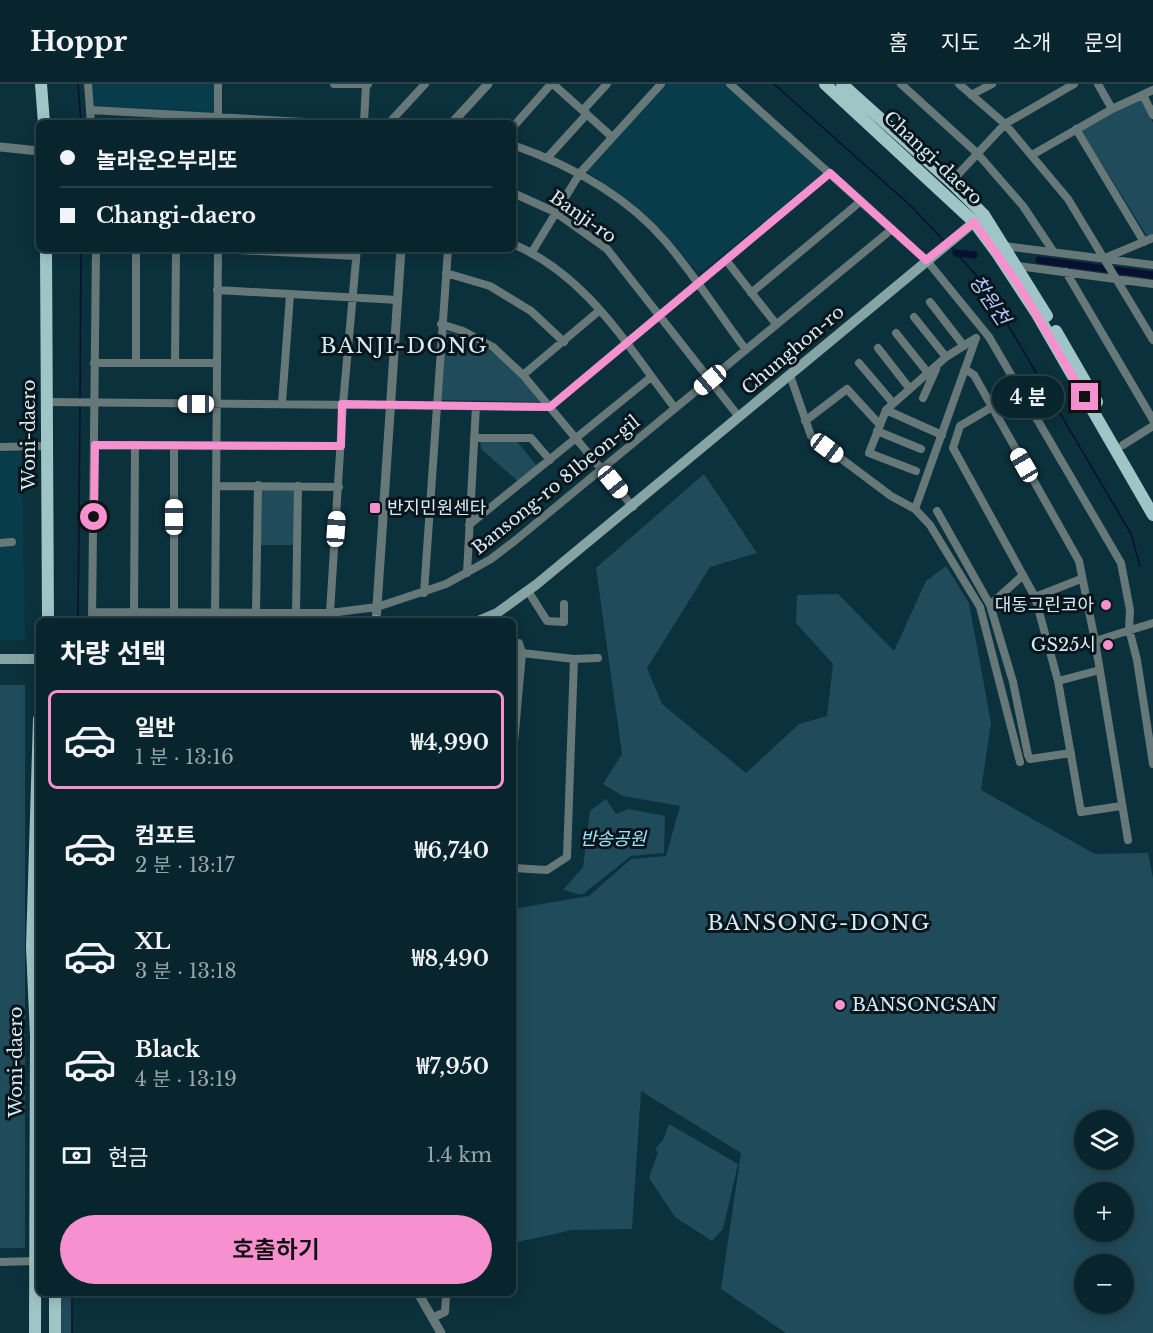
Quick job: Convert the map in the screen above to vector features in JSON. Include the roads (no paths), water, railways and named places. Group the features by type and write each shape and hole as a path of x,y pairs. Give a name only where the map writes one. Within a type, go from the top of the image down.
{"main road":[{"path":"41,84 44,120"},
{"name":"Changi-daero","path":"825,84 974,222 1005,246 1153,499"},
{"name":"Changi-daero","path":"842,84 951,182 974,222 998,253 1037,314 1153,515"},
{"name":"Chunghon-ro","path":"485,618 497,613 528,591 633,507 974,222"},
{"name":"Woni-daero","path":"46,252 48,618"},
{"path":"0,659 36,659"},
{"name":"Woni-daero","path":"35,1333 36,1036 32,947 36,817"},
{"path":"55,1296 55,1333"}],"street":[{"path":"88,84 91,120"},
{"path":"90,110 218,120 218,84"},
{"path":"334,84 367,85 364,120"},
{"path":"392,120 425,84"},
{"path":"455,120 488,84"},
{"path":"516,124 552,84 611,136"},
{"path":"548,157 607,84"},
{"path":"532,252 580,173 611,136 661,84"},
{"path":"730,84 928,259 980,325 1117,554 1130,610 1153,764"},
{"path":"901,84 977,153 1023,206 1053,251"},
{"path":"958,84 1005,124 1068,199 1153,340"},
{"path":"971,96 992,84"},
{"path":"951,182 1005,124 1074,84"},
{"path":"1098,84 1112,109"},
{"path":"1032,155 1112,109 1153,90"},
{"path":"1143,94 1153,115"},
{"path":"1076,129 1144,242"},
{"path":"516,146 548,157 580,173 631,208 665,241 746,350"},
{"path":"0,147 36,151"},
{"path":"47,402 550,407 830,173"},
{"name":"Banji-ro","path":"516,194 555,212 607,249 739,417"},
{"path":"751,293 861,201"},
{"name":"Bansong-ro 81beon-gil","path":"92,617 134,612 215,617 256,613 330,614 377,607 424,592 467,573 518,539 892,229"},
{"path":"1106,261 1153,238"},
{"path":"516,245 532,252 579,285 675,408"},
{"path":"1005,246 1053,251 1106,261 1153,265"},
{"path":"92,617 96,252"},
{"path":"136,252 136,363"},
{"path":"176,252 176,362"},
{"path":"215,617 218,252"},
{"path":"322,252 356,253 342,404 330,614"},
{"path":"376,618 401,252"},
{"path":"424,592 448,252"},
{"path":"726,260 776,324"},
{"path":"1018,266 1115,277 1153,284"},
{"path":"1066,272 1153,420"},
{"path":"446,273 490,286 531,311 564,342"},
{"path":"217,290 398,300"},
{"path":"282,403 290,295"},
{"path":"930,302 964,346"},
{"path":"523,375 600,310"},
{"path":"914,317 946,357"},
{"path":"441,324 463,331 493,347 523,375 633,507"},
{"path":"915,509 980,325"},
{"path":"1144,325 1153,326"},
{"path":"896,333 928,373"},
{"path":"916,471 869,453 886,410 946,357 976,338"},
{"path":"878,348 910,389"},
{"path":"94,363 216,363"},
{"path":"858,363 893,404"},
{"path":"923,398 938,364"},
{"path":"965,369 974,375 1079,561 1095,641 1128,840"},
{"path":"790,375 811,436 891,496 915,509 930,525 980,607 1020,762"},
{"path":"469,525 651,377"},
{"path":"805,421 847,389 879,428 921,449"},
{"path":"467,573 477,406"},
{"path":"992,407 960,426 953,448 1035,597 1059,681 1081,812 1121,806"},
{"path":"886,410 942,435"},
{"path":"1123,445 1153,426"},
{"path":"474,438 531,438 550,460"},
{"path":"95,445 341,446"},
{"path":"134,612 135,445"},
{"path":"174,445 174,613"},
{"path":"0,447 47,446"},
{"path":"256,613 258,485"},
{"path":"216,486 339,487"},
{"path":"296,614 298,486"},
{"path":"937,511 990,605 1013,682 1030,759 1071,753"},
{"path":"0,543 12,542"},
{"path":"990,605 1023,575"},
{"path":"1035,597 1081,579"},
{"path":"528,591 547,621 564,622 564,604"},
{"path":"1095,641 1153,623"},
{"path":"516,698 522,652 519,643"},
{"path":"522,652 574,659 598,657"},
{"path":"516,868 547,870 567,857 574,659"},
{"path":"1059,681 1100,670"},
{"path":"0,1262 35,1261"},
{"path":"420,1296 441,1333"},
{"path":"432,1318 445,1312 446,1296"}],"waterway":[{"path":"78,84 81,120"},
{"name":"창원천","path":"774,84 912,207 944,241"},
{"name":"창원천","path":"952,248 984,284 1131,534 1140,566"},
{"path":"80,398 81,252"},
{"path":"956,253 974,255"},
{"path":"1039,260 1153,275"},
{"path":"78,618 80,406"},
{"path":"72,1296 72,1333"}],"place":[{"name":"반지민원센타","path":"375,508"},
{"name":"대동그린코아","path":"1106,605"},
{"name":"GS25시","path":"1108,645"},
{"name":"BANSONGSAN","path":"840,1005"}],"district":[{"name":"BANJI-DONG","path":"404,346"},
{"name":"BANSONG-DONG","path":"819,923"}],"park label":[{"name":"반송공원","path":"613,839"}]}
